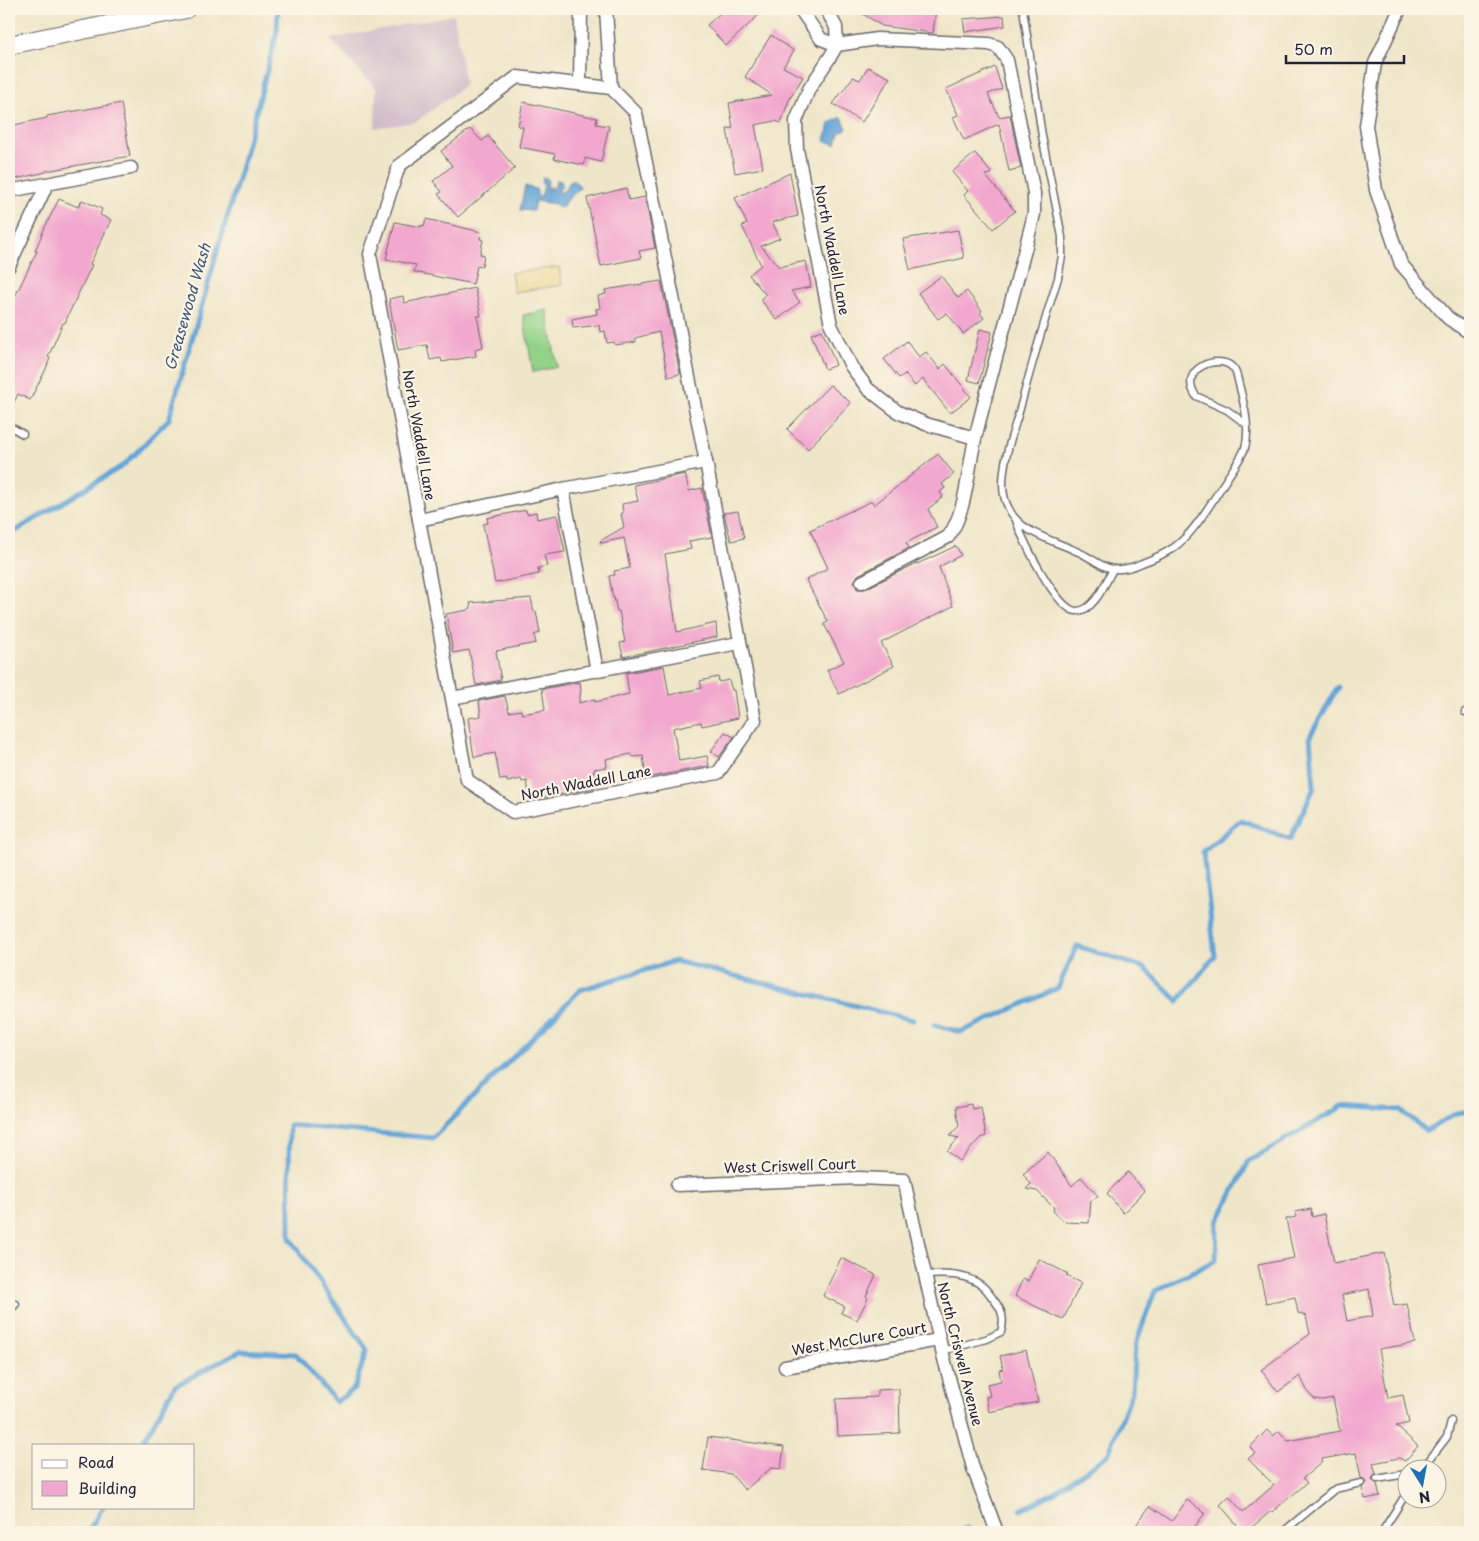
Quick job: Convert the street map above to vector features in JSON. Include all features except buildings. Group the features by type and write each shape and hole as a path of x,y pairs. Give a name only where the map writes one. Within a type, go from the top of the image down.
{"street":[{"path":"9,45 186,9"},
{"path":"580,84 581,9"},
{"path":"606,9 611,88"},
{"path":"800,9 821,39 837,45 846,42 877,39 989,44 998,47 1006,60 1011,79 1034,194 1034,214 975,438 967,486 953,530 948,537 862,582"},
{"path":"826,9 836,27 837,45"},
{"path":"1400,9 1375,63 1366,126 1376,190 1402,264 1448,318 1470,333"},
{"name":"North Waddell Lane","path":"837,45 809,89 796,121 797,149 831,325 850,366 868,389 898,412 926,424 975,438"},
{"name":"North Waddell Lane","path":"517,77 611,88 636,113 706,462 755,720 718,773 513,812 467,780 370,254 399,166 517,77"},
{"path":"9,192 131,168"},
{"path":"9,266 47,184"},
{"path":"419,520 563,489 706,462"},
{"path":"563,489 597,671"},
{"path":"452,698 739,643"},
{"name":"West Criswell Court","path":"677,1185 859,1178 904,1180"},
{"name":"North Criswell Avenue","path":"904,1180 940,1346 973,1468 997,1532"},
{"name":"West McClure Court","path":"785,1368 940,1346"}],"lane":[{"path":"1023,9 1042,136 1059,216 1062,246 1058,278 1008,450 1003,487 1008,508 1025,527 1113,569 1121,570 1133,566 1162,555 1185,538 1241,456 1247,435 1246,424 1238,378 1232,366 1220,362 1197,369 1190,379 1196,396 1227,410 1246,424"},
{"path":"9,426 23,434"},
{"path":"1016,519 1019,530 1037,566 1062,602 1069,608 1076,611 1092,603 1099,595 1113,569"},
{"path":"925,1276 946,1273 981,1285 1001,1308 1004,1321 1001,1332 986,1339 940,1346"},
{"path":"9,1311 16,1304"},
{"path":"1431,1458 1447,1437 1450,1421"},
{"path":"1377,1480 1396,1476"},
{"path":"1283,1532 1336,1488 1362,1483"},
{"path":"1382,1532 1397,1508"}],"shaded area":[{"path":"454,15 465,85 416,122 375,128 376,89 330,39"}],"green space":[{"path":"547,310 557,367 533,372 523,315"}],"sand":[{"path":"559,267 562,285 514,292 511,273"}],"water":[{"path":"842,117 847,129 839,133 836,144 825,141 829,123"},
{"path":"543,177 548,179 548,191 550,186 554,191 556,180 561,181 562,185 558,192 563,192 572,179 581,187 561,208 555,204 535,201 533,211 520,210 525,186 536,189 538,197 541,197 544,186 542,184"}],"waterway":[{"name":"Greasewood Wash","path":"9,535 124,465 169,419 241,169 277,32 278,9"},
{"path":"934,1025 961,1032 1058,988 1077,946 1145,968 1178,1001 1215,956 1203,852 1241,820 1290,839 1314,788 1310,736 1338,687"},
{"path":"142,1444 175,1386 240,1351 296,1354 336,1402 354,1389 367,1350 290,1238 289,1125 433,1138 580,990 675,961 913,1020"},
{"path":"1021,1510 1055,1492 1108,1455 1132,1392 1135,1346 1155,1291 1216,1260 1217,1223 1249,1161 1343,1106 1400,1110 1427,1131 1456,1113 1470,1111"},
{"path":"88,1532 102,1508"},
{"path":"1459,1532 1470,1523"},
{"path":"956,1532 967,1528"}]}
